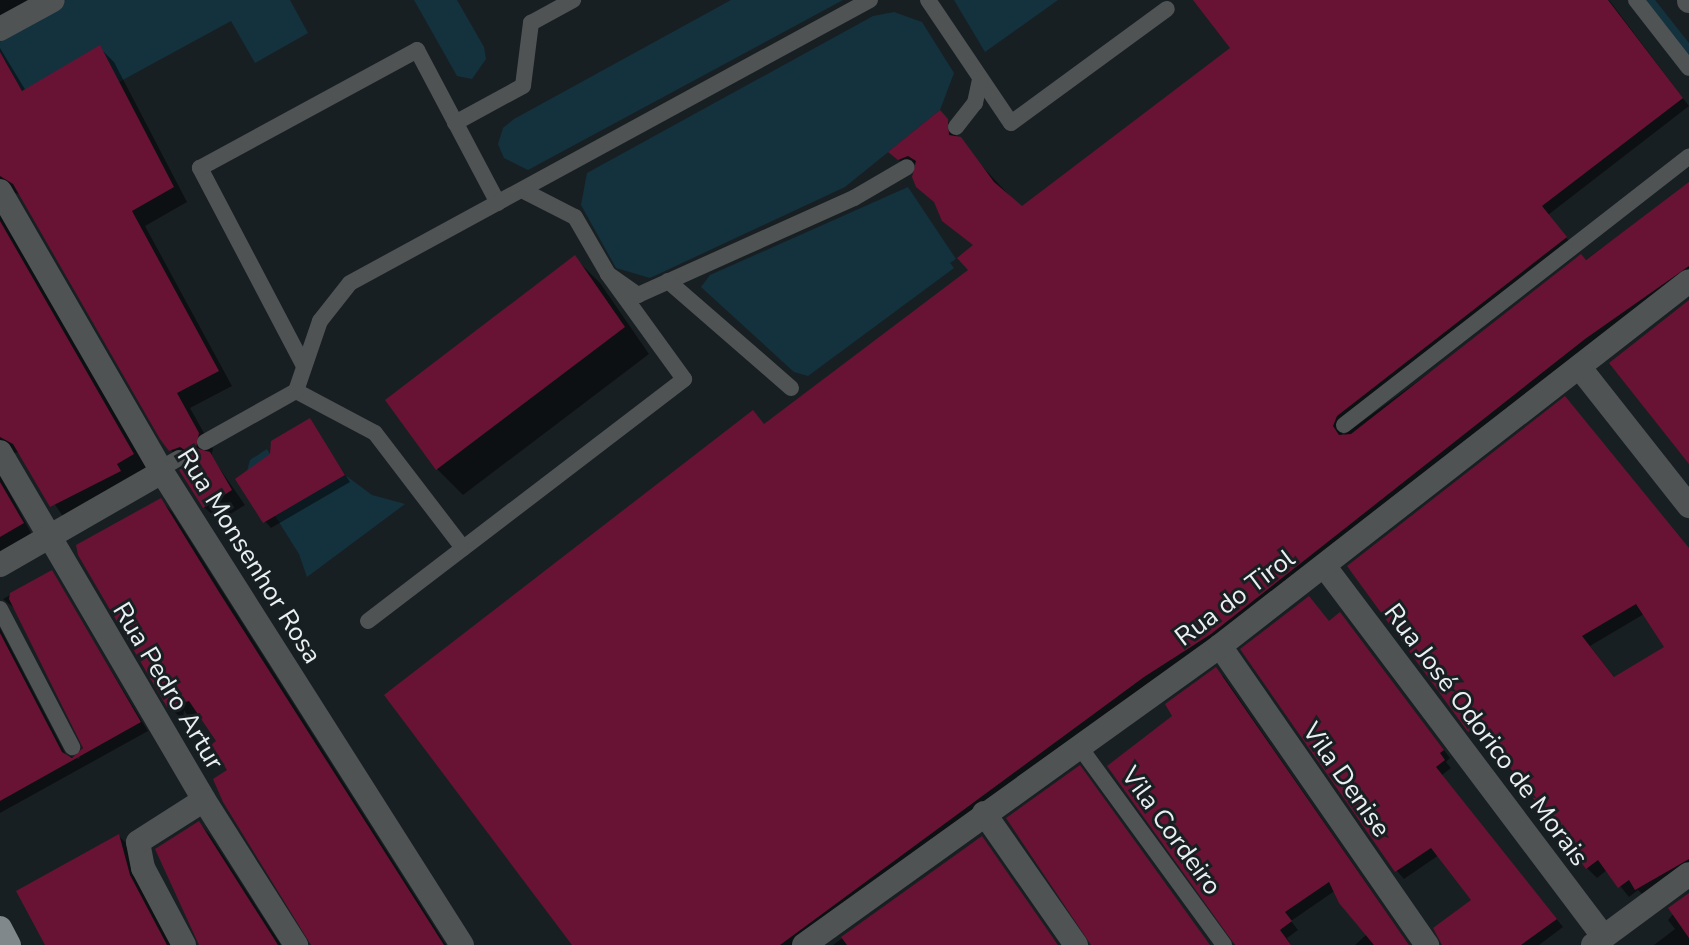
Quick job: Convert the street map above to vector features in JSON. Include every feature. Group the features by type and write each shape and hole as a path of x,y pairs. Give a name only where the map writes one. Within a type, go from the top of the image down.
{"main road":[{"path":"0,928 9,945"}],"street":[{"path":"0,29 53,0"},
{"name":"Rua Monsenhor Rosa","path":"0,191 462,945"},
{"name":"Rua do Tirol","path":"804,945 830,937 984,813 1220,646 1689,281"},
{"path":"1580,368 1689,506"},
{"name":"Rua Pedro Artur","path":"0,452 47,538 204,800 296,945"},
{"path":"0,565 167,466"},
{"name":"Rua José Odorico de Morais","path":"1325,567 1599,941"},
{"name":"Vila Denise","path":"1220,646 1427,945"},
{"path":"184,945 143,868 138,842 204,800"},
{"path":"984,813 1076,945"},
{"path":"1599,941 1689,874"}],"lane":[{"path":"455,123 523,86 531,23 573,0"},
{"path":"205,442 296,391 320,321 350,283 870,0"},
{"path":"928,0 1011,123 1167,9"},
{"path":"1636,0 1689,68"},
{"path":"304,366 200,168 417,50 498,203"},
{"path":"956,127 975,103 980,79"},
{"path":"1344,425 1689,156"},
{"path":"608,274 638,295 854,198 907,167"},
{"path":"368,621 684,379 608,274 575,217 522,190"},
{"path":"668,281 791,388"},
{"path":"296,391 375,433 463,548"},
{"path":"0,609 72,747"},
{"name":"Vila Cordeiro","path":"1079,746 1224,945"}],"shaded area":[{"path":"66,0 290,0 308,33 255,63 231,21 119,82 22,91 5,60 0,62 0,35"},
{"path":"414,0 457,0 484,47 486,59 472,79 457,76"},
{"path":"731,0 843,0 528,170 504,158 498,144 503,128 514,119"},
{"path":"954,0 1058,0 985,52"},
{"path":"1636,0 1655,0 1689,43 1689,68"},
{"path":"894,12 922,22 954,73 940,110 845,187 650,278 616,268 581,205 587,173 873,16"},
{"path":"908,187 956,259 950,263 954,268 808,376 794,372 701,287 710,275"},
{"path":"267,449 299,501 345,475 372,495 405,504 307,577 299,554 247,471 250,460"}],"building":[{"path":"1193,0 1608,0 1683,98 1542,206 1567,237 1337,416 1333,426 1339,435 1351,434 1581,254 1586,260 1689,182 1689,266 1585,339 1211,634 1144,677 780,945 572,945 384,695 753,410 764,424 968,270 957,258 973,245 942,221 934,202 916,187 912,177 916,161 908,156 898,160 888,152 940,110 948,119 949,135 961,137 994,182 1022,206 1230,48"},
{"path":"100,45 174,187 132,211 219,371 177,393 199,433 196,448 210,452 232,490 203,508 179,470 189,463 188,452 180,447 169,451 160,439 13,184 0,176 0,52 22,91"},
{"path":"0,221 134,454 117,464 121,471 50,507 13,444 0,437"},
{"path":"575,255 625,327 436,470 385,400"},
{"path":"1689,300 1689,464 1609,363"},
{"path":"1565,396 1689,548 1689,859 1635,890 1629,880 1618,888 1598,860 1586,869 1478,725 1468,732 1347,566","holes":["1636,604 1664,647 1614,677 1582,636"]},
{"path":"310,418 345,475 263,523 235,479 270,454 271,441"},
{"path":"0,482 24,523 0,537"},
{"path":"161,498 444,945 311,945 223,802 213,779 227,770 211,745 216,741 189,701 167,707 78,555 76,545"},
{"path":"52,570 141,722 0,801 0,633 62,752 72,758 83,748 9,599 10,593"},
{"path":"1309,596 1329,621 1340,612 1444,750 1440,753 1445,760 1436,767 1557,919 1521,945 1442,945 1433,928 1471,900 1431,848 1395,872 1240,649"},
{"path":"1216,667 1409,945 1374,945 1339,903 1329,882 1285,912 1292,921 1280,930 1291,945 1235,945 1107,766 1172,716 1165,704"},
{"path":"1080,765 1210,945 1091,945 1006,818"},
{"path":"199,821 278,945 199,945 155,849"},
{"path":"119,834 130,875 167,945 45,945 16,891"},
{"path":"982,836 1058,945 847,945 841,937"},
{"path":"1689,893 1689,938 1668,908"}]}
